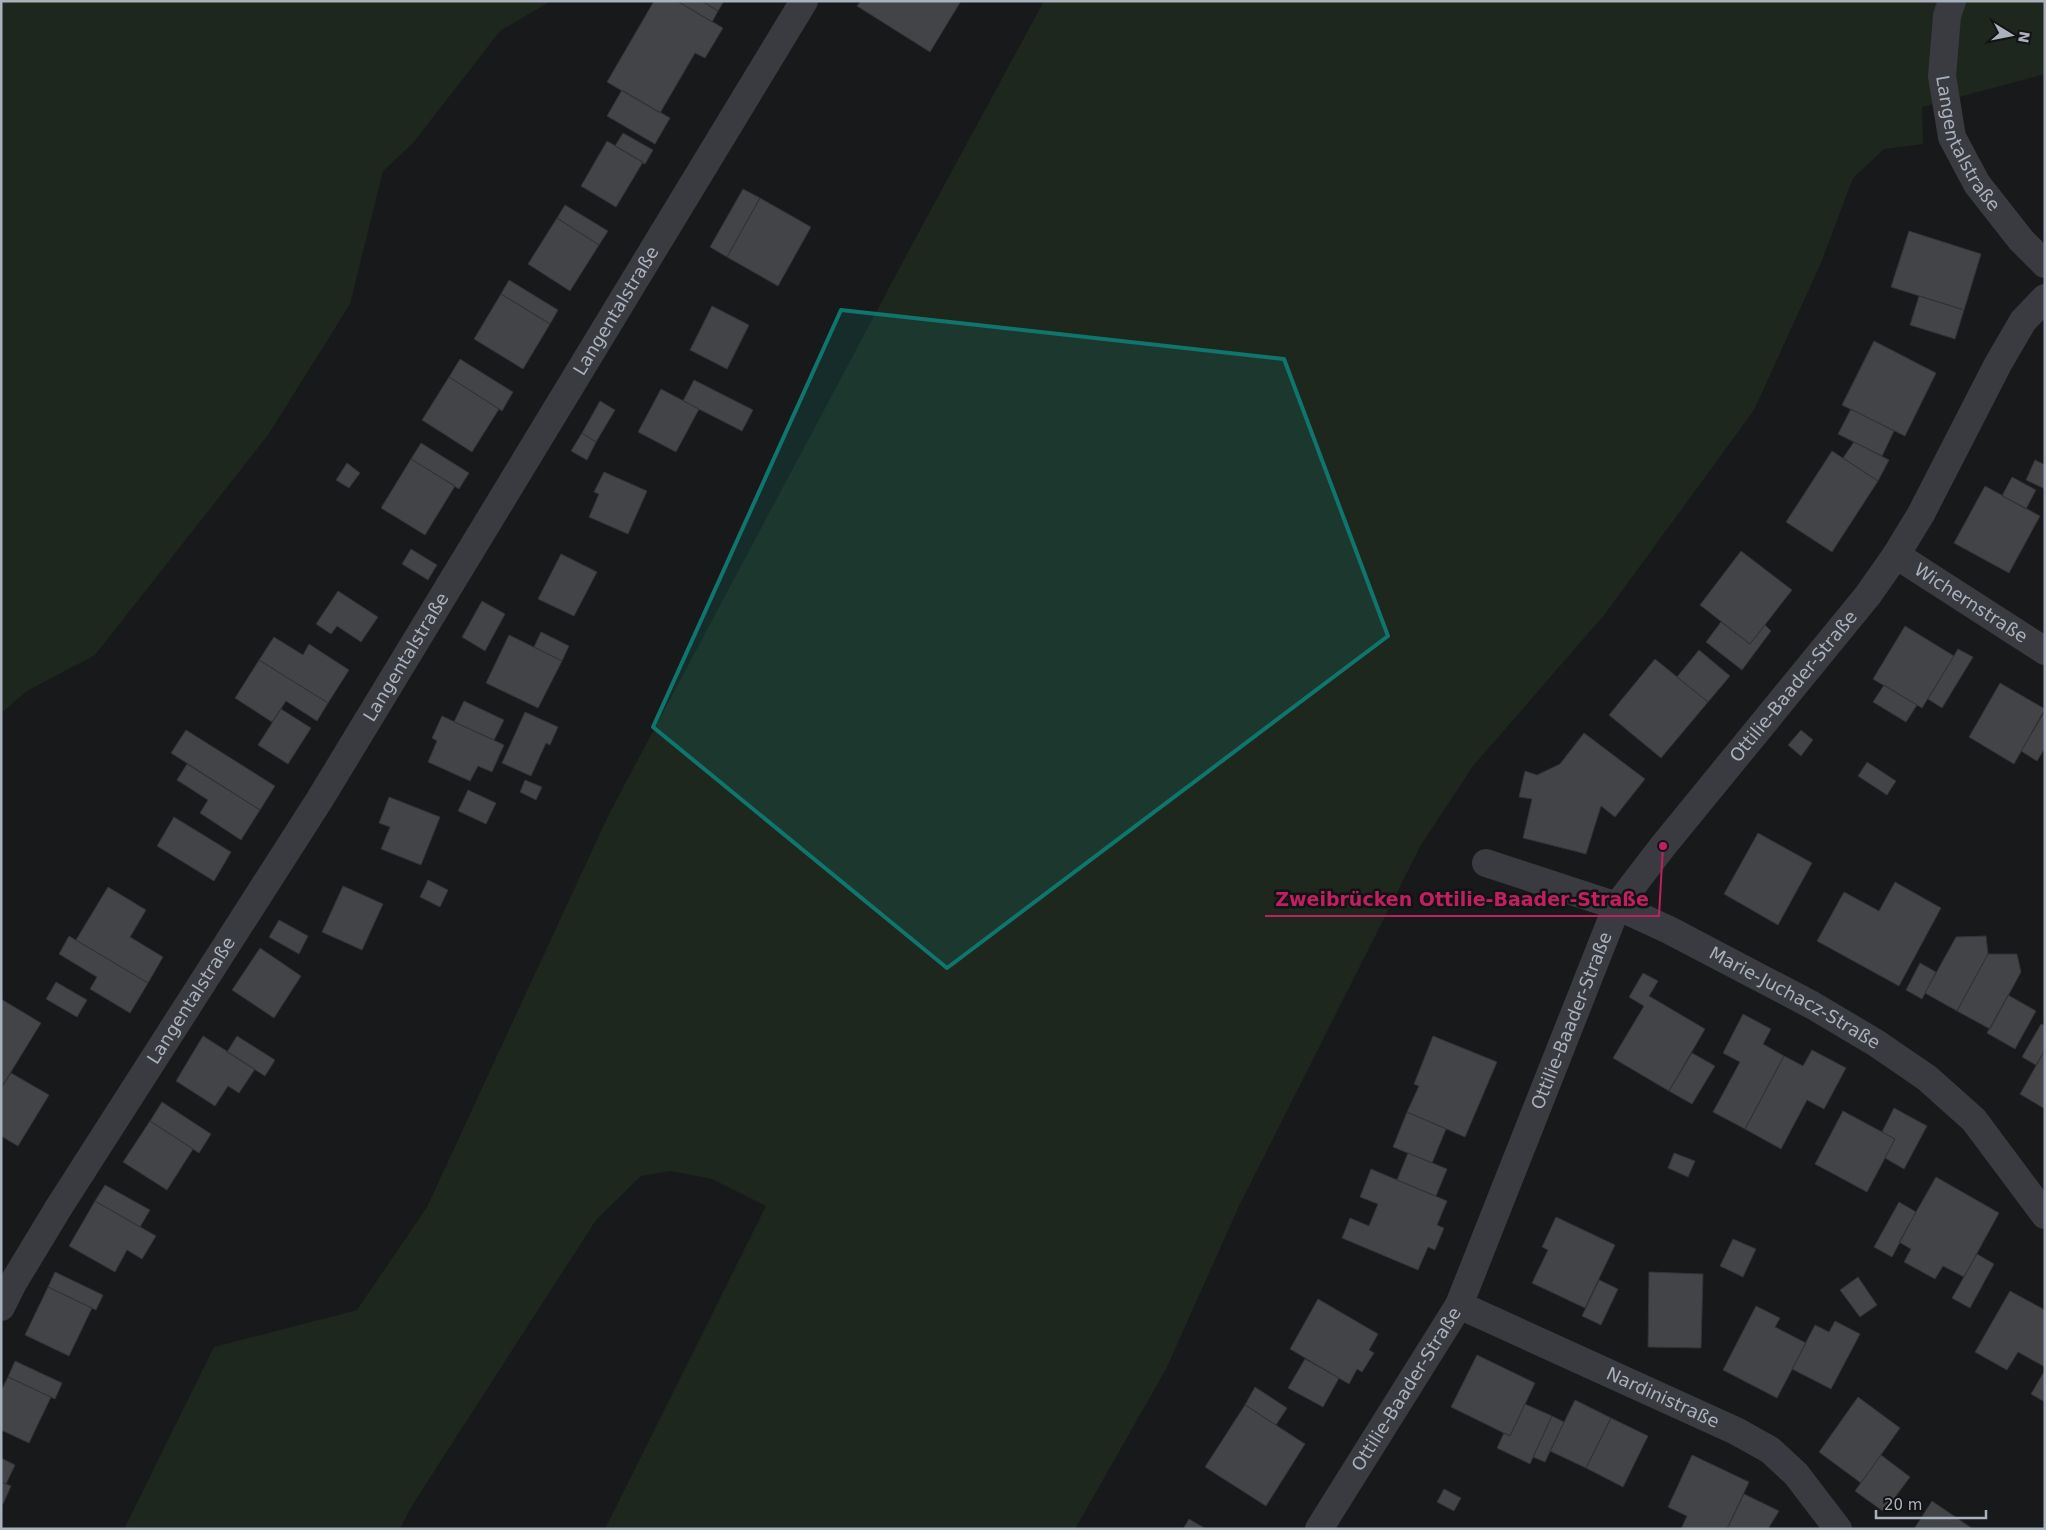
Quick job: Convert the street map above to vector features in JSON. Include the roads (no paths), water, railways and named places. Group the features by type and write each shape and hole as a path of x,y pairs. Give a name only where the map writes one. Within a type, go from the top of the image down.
{"street":[{"name":"Langentalstraße","path":"1,1307 13,1283 59,1206 320,799 804,1"},
{"name":"Langentalstraße","path":"1952,1 1947,16 1942,76 1952,137 1977,184 2021,240 2045,264"},
{"name":"Ottilie-Baader-Straße","path":"1319,1529 1459,1305 1618,906 1663,846 1868,595 1896,555 1921,514 2023,320 2045,298"},
{"name":"Wichernstraße","path":"1896,555 2045,651"},
{"name":"Marie-Juchacz-Straße","path":"1486,863 1618,906 1669,930 1812,1005 1876,1043 1927,1078 1974,1120 2045,1215"},
{"name":"Nardinistraße","path":"1459,1305 1736,1431 1770,1450 1796,1474 1838,1529"}],"place":[{"name":"Zweibrücken Ottilie-Baader-Straße","path":"1663,846"}]}
